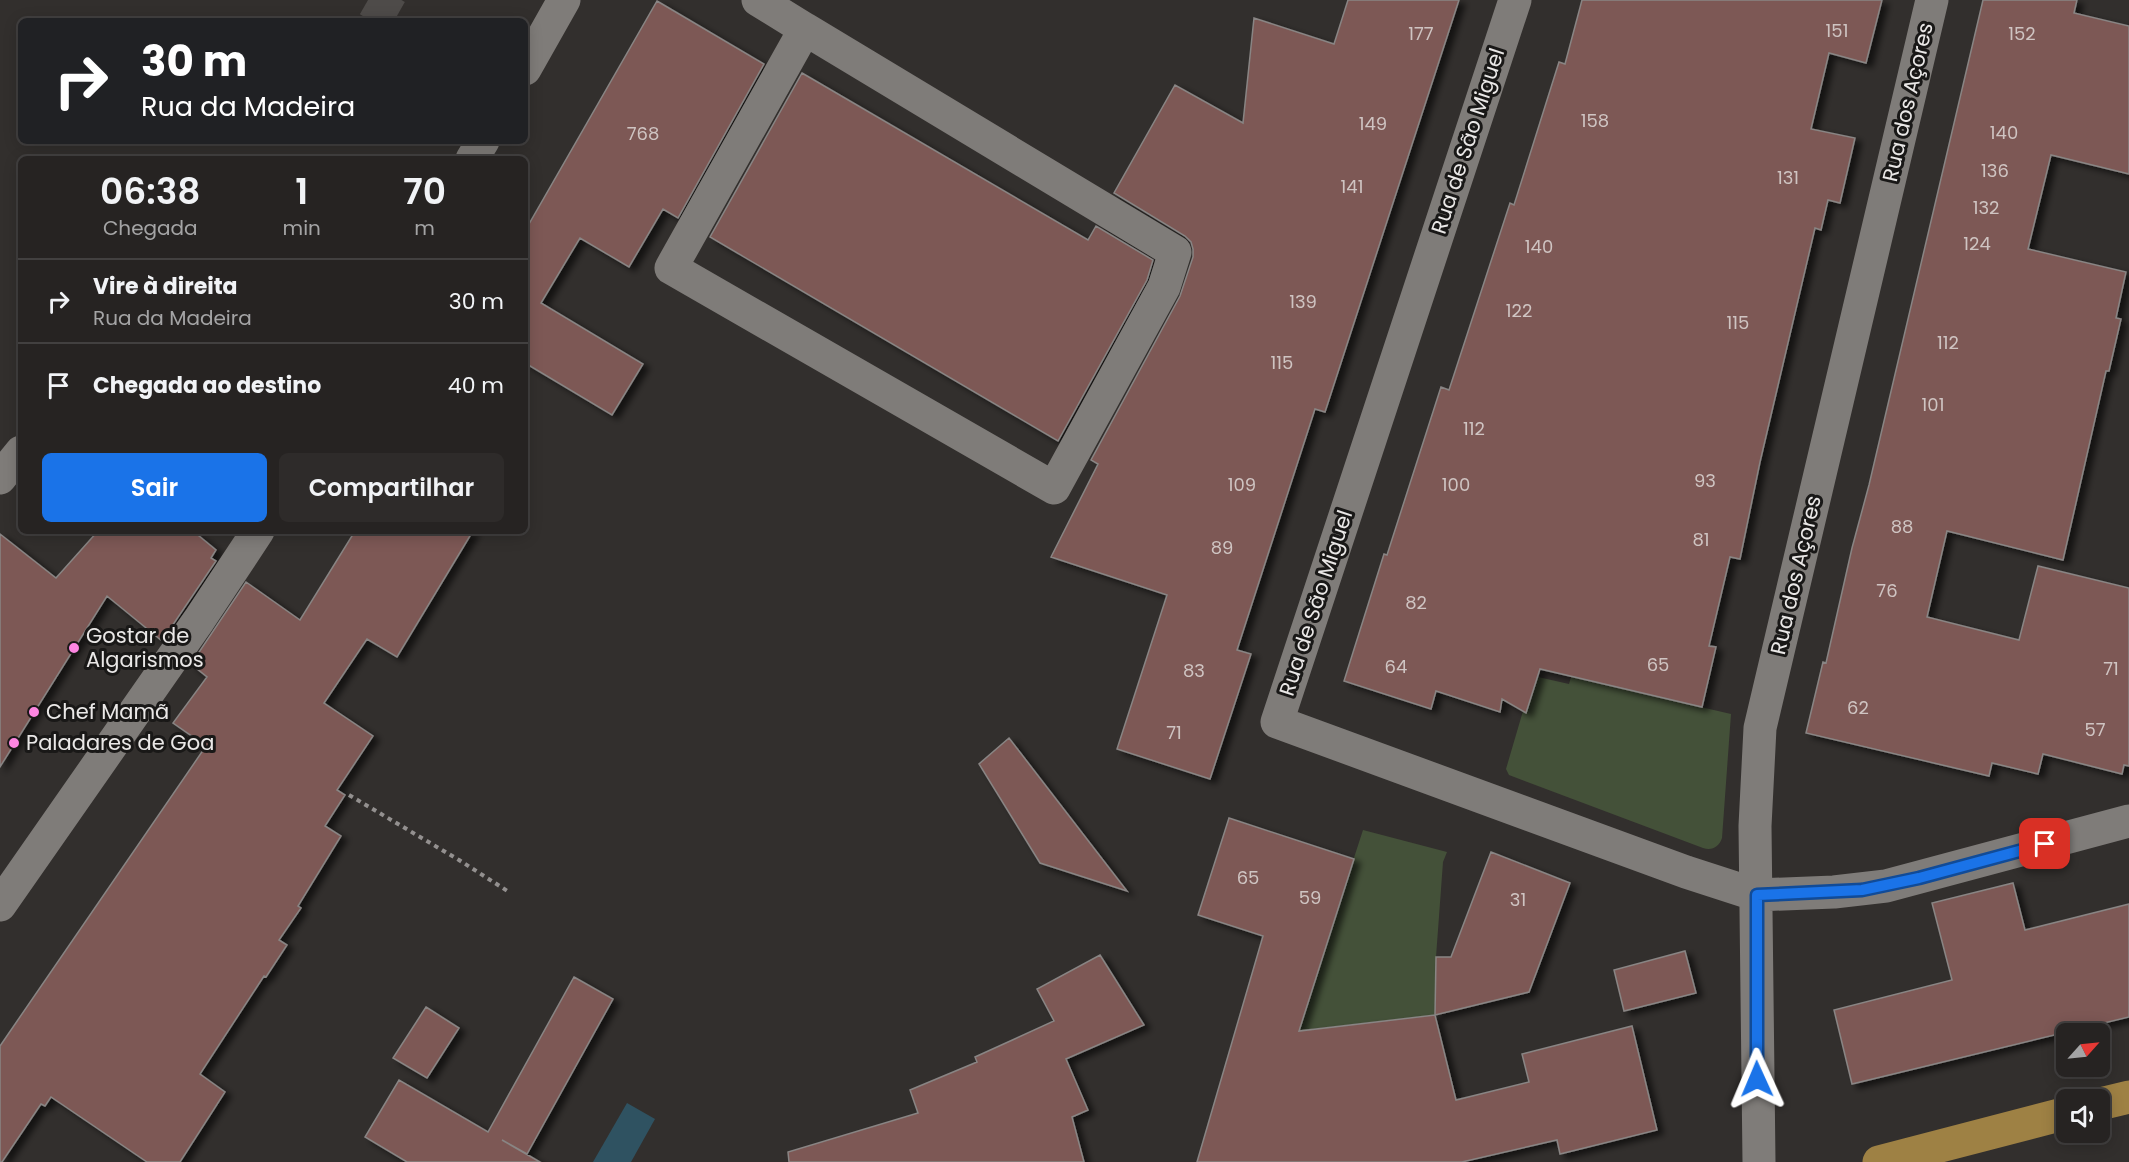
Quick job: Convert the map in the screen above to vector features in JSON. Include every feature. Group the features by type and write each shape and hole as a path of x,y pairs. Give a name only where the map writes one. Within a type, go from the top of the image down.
{"main road":[{"path":"2110,1101 2129,1096"},
{"path":"1879,1162 2056,1116"}],"street":[{"path":"528,64 564,0"},
{"path":"758,0 1175,252 1164,287 1054,488 670,268 805,29"},
{"name":"Rua de São Miguel","path":"1515,0 1277,722 1686,872 1757,895"},
{"name":"Rua dos Açores","path":"1760,1162 1755,826 1760,728 1932,0"},
{"path":"0,478 18,456"},
{"path":"0,905 243,537"},
{"path":"1757,895 1834,892 1886,886 2129,821"}],"path":[{"path":"349,795 508,892"}],"green space":[{"path":"1538,677 1569,684 1571,677 1731,714 1722,838 1719,844 1715,848 1706,849 1509,775 1506,769 1523,711 1526,712"},
{"path":"1363,830 1447,852 1443,862 1436,957 1435,1015 1311,1029 1297,1033"}],"water":[{"path":"627,1103 655,1119 631,1162 593,1162"}],"building":[{"path":"1348,0 1459,0 1325,412 1315,409 1237,650 1251,654 1210,779 1117,749 1167,595 1051,557 1098,464 1091,460 1180,296 1193,257 1191,242 1185,236 1114,193 1175,85 1243,123 1254,18 1334,44"},
{"path":"1582,0 1882,0 1866,63 1829,53 1811,129 1855,138 1840,203 1828,200 1821,230 1815,228 1760,462 1740,559 1730,557 1709,646 1716,647 1702,707 1540,669 1526,713 1502,699 1500,712 1436,691 1431,709 1344,681 1384,554 1387,555 1441,387 1449,390 1510,203 1514,205 1559,62 1565,64"},
{"path":"1983,0 2077,0 2074,13 2129,26 2129,174 2051,155 2028,249 2126,272 2116,318 2121,319 2109,371 2106,371 2063,560 1947,531 1927,617 2019,640 2038,566 2129,588 2129,766 2124,765 2122,774 2043,754 2038,774 1992,763 1989,776 1806,733 1823,662 1826,663 1869,485"},
{"path":"657,1 764,64 678,218 663,209 629,267 580,238 541,303 643,364 612,415 528,365 528,226"},
{"path":"802,73 1088,240 1096,226 1153,260 1147,280 1058,441 710,237"},
{"path":"0,534 56,578 95,534 197,534 216,550 211,558 216,561 162,641 107,596 0,767"},
{"path":"353,534 471,534 397,657 367,639 324,703 373,736 337,790 345,795 325,826 341,836 298,906 301,908 279,940 287,945 200,1074 225,1092 180,1162 147,1162 51,1097 45,1106 41,1104 0,1162 0,1046 206,746 173,723 207,677 191,664 246,582 300,620"},
{"path":"1009,738 1127,891 1040,863 979,764"},
{"path":"1229,818 1354,859 1299,1031 1435,1015 1456,1100 1529,1082 1522,1054 1632,1026 1657,1130 1560,1154 1557,1140 1462,1162 1197,1162 1263,936 1198,915"},
{"path":"1491,852 1570,883 1529,992 1435,1015 1436,957 1451,957"},
{"path":"2013,883 2025,930 2129,904 2129,1017 2104,1023 2056,1023 2056,1035 1852,1084 1834,1010 1952,980 1932,903"},
{"path":"1685,951 1696,993 1624,1011 1614,970"},
{"path":"1100,955 1144,1025 1066,1059 1088,1110 1072,1117 1084,1162 789,1162 788,1152 918,1113 910,1090 977,1062 975,1057 1054,1021 1037,989"},
{"path":"574,977 613,999 527,1154 502,1140 540,1162 407,1162 365,1137 399,1080 488,1132"},
{"path":"426,1007 459,1028 427,1078 393,1058"}],"tunnel":[{"path":"368,0 400,18"}],"place":[{"name":"Gostar de Algarismos","path":"74,648"},
{"name":"Chef Mamã","path":"34,712"},
{"name":"Paladares de Goa","path":"14,743"}],"route":[{"path":"1757,1079 1757,895 1834,892 1886,886 2045,844"}]}
